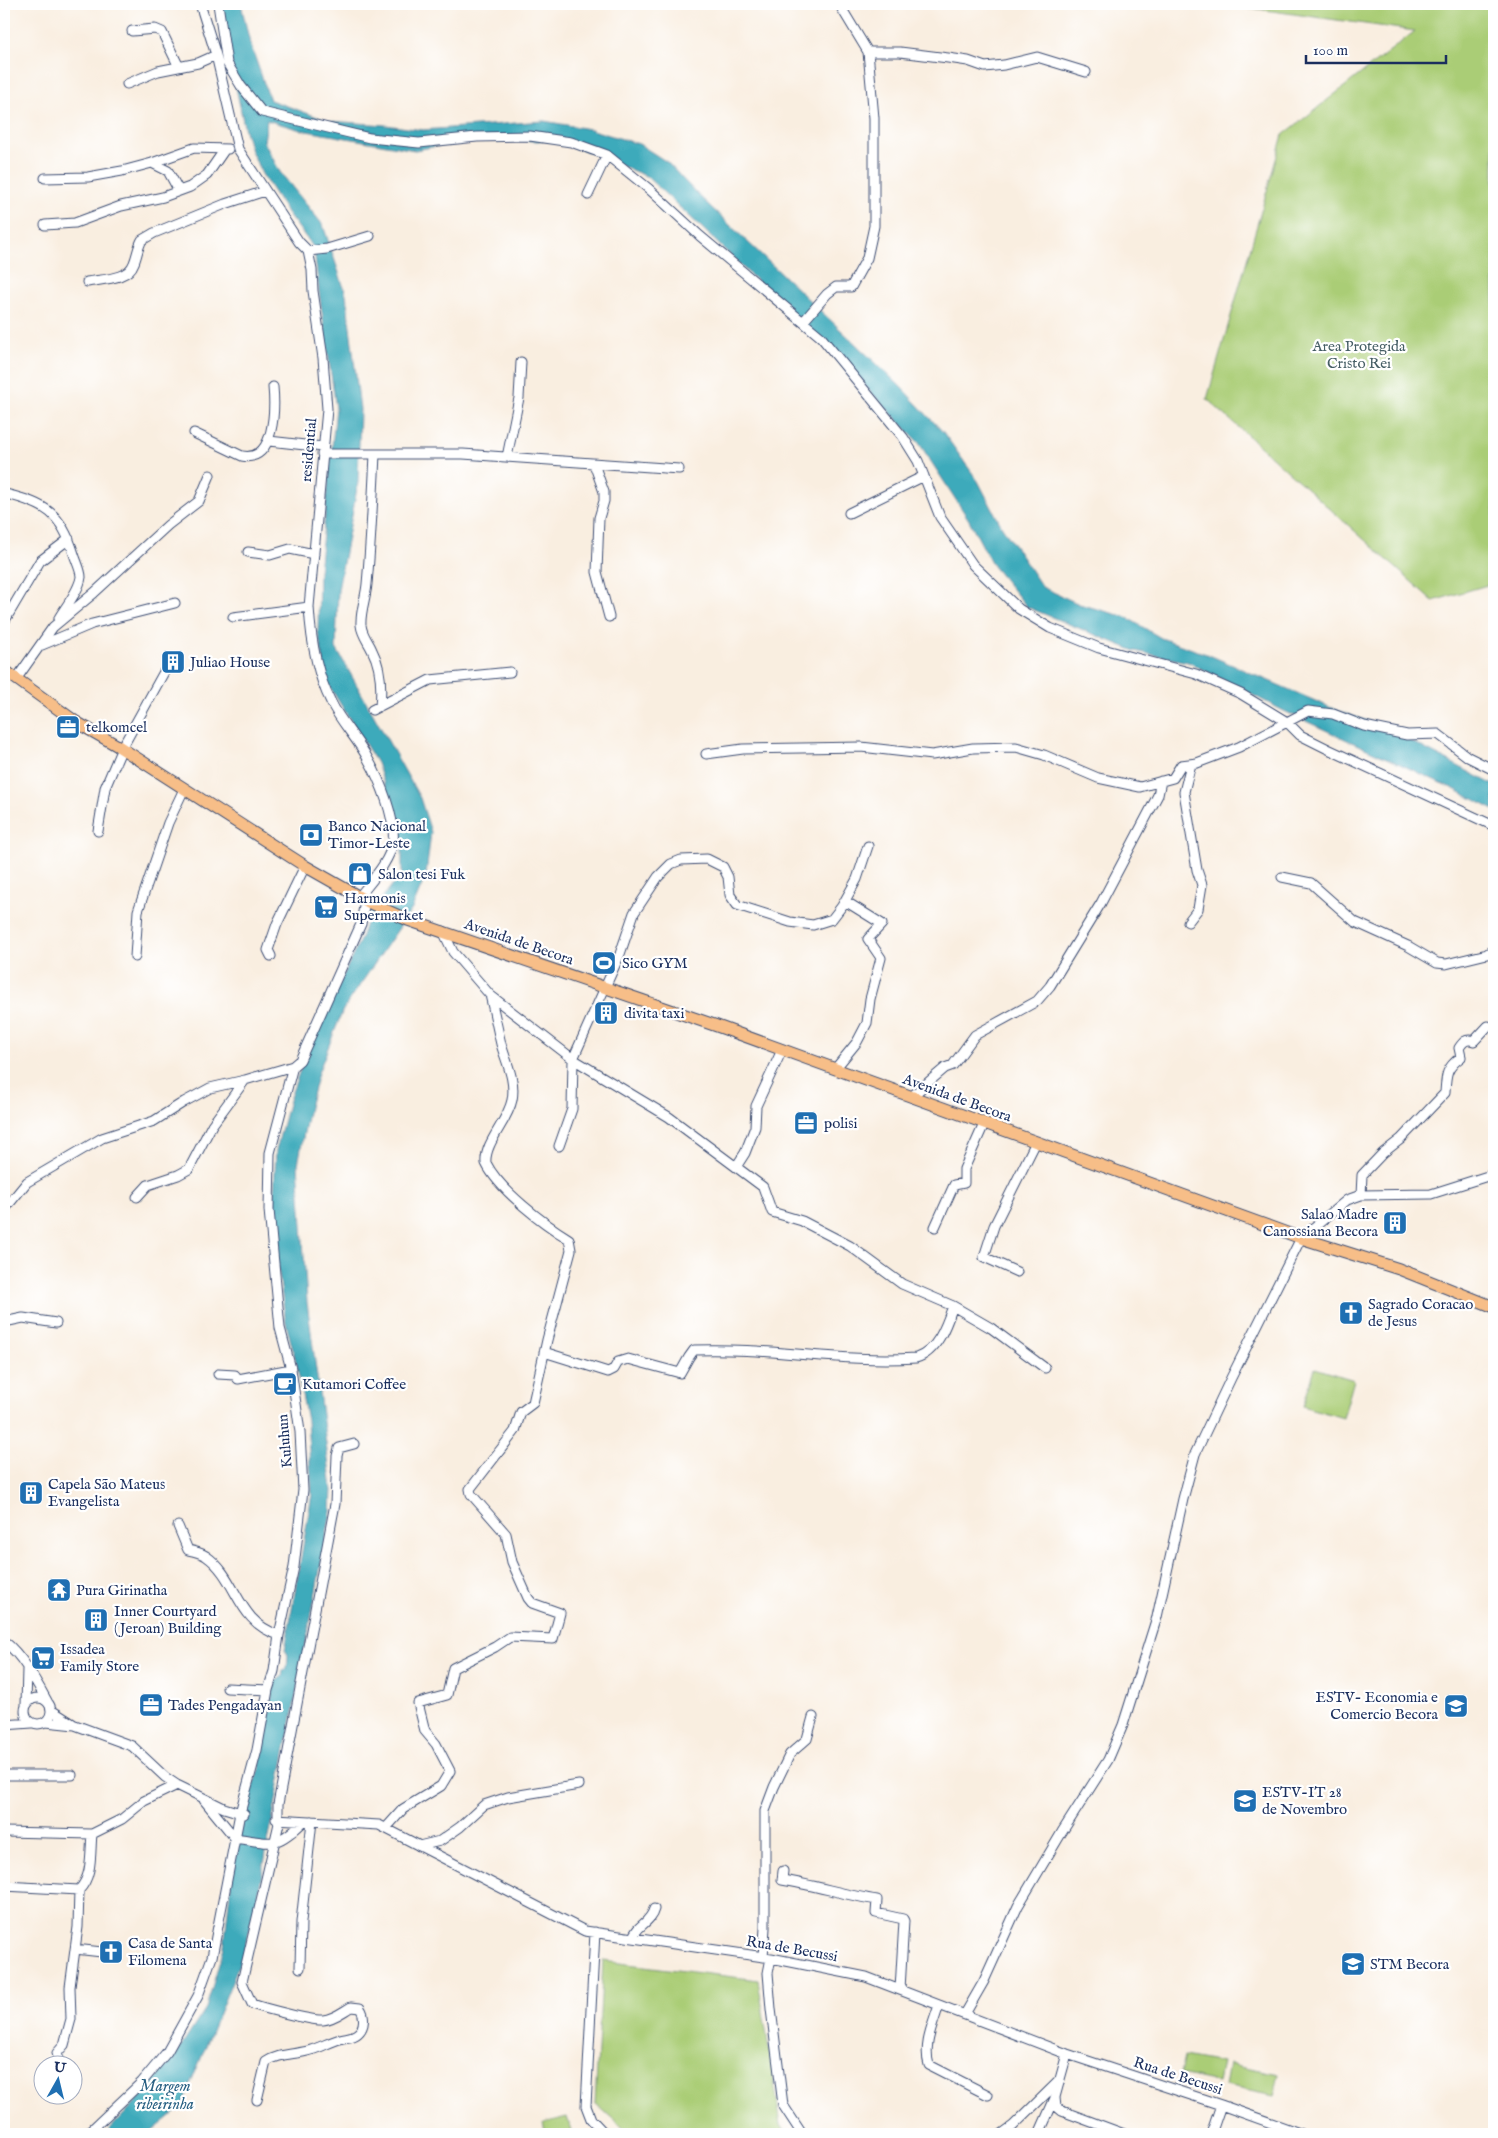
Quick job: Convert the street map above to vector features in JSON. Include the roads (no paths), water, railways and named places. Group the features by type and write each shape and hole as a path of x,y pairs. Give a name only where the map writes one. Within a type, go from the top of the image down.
{"main road":[{"path":"4,670 76,722 122,748 184,790 305,866 365,900"},
{"name":"Avenida de Becora","path":"365,900 408,920 782,1050 1301,1238 1399,1269 1494,1307"}],"street":[{"name":"residential","path":"200,4 216,55 238,149 299,242 308,251 312,270 327,409 325,452 309,607 310,632 317,666 331,703 369,760 392,822 393,841 391,850 365,900"},
{"path":"218,4 227,63 241,86 262,112 370,138 419,143 477,137 530,136 571,142 607,155 821,338 903,437 918,460 940,517 973,565 1019,609 1050,628 1099,648 1196,674 1240,694 1287,722 1300,734 1328,749 1494,826"},
{"path":"803,322 828,294 836,288 851,288 866,258 874,226 874,118 868,52 839,4"},
{"path":"132,31 155,29 162,32 179,67"},
{"path":"868,52 900,52 948,58 968,61 984,67 1004,65 1036,57 1086,72"},
{"path":"127,84 158,71 198,63 216,55"},
{"path":"45,178 88,177 152,163 194,148 238,149"},
{"path":"45,225 75,223 121,206 151,200 179,191 200,181 207,175 225,149"},
{"path":"588,196 607,155"},
{"path":"152,163 168,171 179,191"},
{"path":"87,282 117,276 129,271 133,266 140,243 154,233 225,204 266,192"},
{"path":"308,251 328,249 370,236"},
{"path":"507,458 519,398 521,362"},
{"path":"194,432 246,456 257,454 269,440 275,404 273,387"},
{"path":"269,440 325,452 463,454 679,469"},
{"path":"375,454 369,564 361,626 364,638 371,648 378,665 381,682 376,708 430,680 510,672"},
{"path":"594,464 604,492 604,501 599,518 597,572 609,617"},
{"path":"53,627 199,500 210,475"},
{"path":"849,512 924,476"},
{"path":"6,494 34,501 48,509 58,521 68,539 81,576 77,588 53,627 17,678"},
{"path":"4,622 40,561 68,539"},
{"path":"248,552 270,554 290,549 314,554"},
{"path":"39,647 92,624 175,603"},
{"path":"233,616 309,607"},
{"path":"98,831 105,788 122,748 164,672"},
{"path":"706,754 743,749 861,747 932,754 973,748 1016,747 1044,755 1098,778 1140,787 1173,778 1181,765 1191,764 1239,747 1308,711 1333,714 1364,726 1407,735 1438,734 1468,757 1494,770"},
{"path":"1188,922 1198,909 1202,885 1197,870 1184,792 1191,764"},
{"path":"911,1097 945,1068 953,1065 975,1035 1037,1001 1050,986 1062,964 1078,942 1118,872 1158,795 1161,781"},
{"path":"135,957 138,911 168,823 184,790"},
{"path":"559,1146 572,1109 573,1058 620,954 634,913 658,876 676,862 707,859 723,867 728,877 730,895 737,905 790,922 813,925 832,919 845,901 857,879 868,846"},
{"path":"271,956 268,950 277,924 305,866"},
{"path":"1282,877 1311,883 1355,922 1408,946 1436,963 1446,964 1487,954 1494,949"},
{"name":"Kuluhun","path":"87,2134 142,2082 167,2052 198,1996 212,1957 236,1838 257,1750 268,1690 274,1671 279,1635 294,1567 303,1490 300,1432 291,1369 280,1328 269,1210 270,1153 293,1066 300,1060 361,924 365,900"},
{"path":"835,1069 857,1042 867,1024 870,999 881,958 868,940 882,924 845,901"},
{"path":"443,931 453,952 490,995 573,1058 669,1117 763,1187 772,1212 802,1221 850,1246 902,1284 953,1306 991,1328 1045,1368"},
{"path":"386,1828 403,1809 441,1786 450,1771 436,1744 426,1731 418,1703 447,1695 454,1668 510,1637 553,1639 560,1613 532,1603 528,1598 512,1562 506,1534 474,1498 470,1489 515,1431 521,1412 533,1403 571,1246 569,1239 548,1227 526,1208 492,1173 486,1163 488,1150 506,1116 513,1093 512,1080 496,1028 490,995"},
{"path":"1362,1195 1362,1175 1383,1153 1402,1139 1445,1093 1450,1065 1461,1057 1459,1048 1464,1041 1474,1041 1488,1026"},
{"path":"736,1167 756,1127 756,1106 782,1050"},
{"path":"4,1210 27,1182 102,1138 154,1121 210,1088 293,1066"},
{"path":"137,1197 148,1185 178,1175 189,1169 212,1125 245,1080"},
{"path":"935,1227 954,1185 964,1183 964,1168 984,1124"},
{"path":"1017,1272 984,1257 994,1226 1036,1142"},
{"path":"965,2014 984,1981 1018,1906 1108,1760 1123,1725 1158,1617 1183,1499 1195,1454 1239,1360 1301,1238 1347,1200 1362,1195 1431,1194 1494,1174"},
{"path":"544,1352 608,1372 614,1369 618,1362 628,1359 680,1373 694,1350 728,1349 862,1360 916,1358 924,1356 932,1349 953,1306"},
{"path":"4,1322 23,1318 56,1323"},
{"path":"218,1374 234,1375 238,1379 291,1369"},
{"path":"257,2100 266,2062 274,2057 310,2050 341,2038 353,2036 359,2033 363,2025 363,2013 360,2008 351,2007 337,2016 322,2020 262,2008 252,2004 242,1982 278,1819 280,1795 335,1504 337,1456 340,1448 354,1444"},
{"path":"178,1526 188,1550 206,1555 221,1570 246,1612 267,1632 279,1635"},
{"path":"4,1641 27,1669 49,1706 51,1715 46,1722"},
{"path":"27,1669 26,1717 32,1723"},
{"path":"227,1688 268,1690"},
{"path":"5,1725 26,1707 29,1701 38,1698 75,1725"},
{"path":"802,2134 783,2105 771,2009 765,1928 765,1811 790,1754 807,1739 813,1717"},
{"path":"5,1725 41,1724 46,1722 75,1725 132,1746 177,1785 224,1808 242,1813"},
{"path":"4,1775 72,1775"},
{"path":"4,1832 92,1834 122,1819 144,1801 177,1785"},
{"path":"419,1846 440,1842 484,1805 508,1797 579,1785"},
{"path":"202,1798 236,1838 272,1843 290,1835 308,1821"},
{"name":"Rua de Becussi","path":"278,1819 379,1825 585,1931 767,1957 866,1977 1067,2054 1302,2134"},
{"path":"300,1968 301,1922 308,1821"},
{"path":"58,2056 57,2053 64,2045 69,2032 70,1987 79,1890 85,1884 88,1875 92,1834"},
{"path":"783,1871 782,1880 821,1886 843,1894 877,1900 876,1913 903,1919 900,1989"},
{"path":"4,1886 79,1890"},
{"path":"633,1938 634,1932 652,1917 654,1909"},
{"path":"595,1932 586,2106 591,2119 605,2134"},
{"path":"75,1949 110,1953"},
{"path":"939,2005 927,2042 926,2057 929,2065 988,2095"},
{"path":"1039,2134 1055,2097 1067,2054"},
{"path":"1002,2134 1014,2126 1059,2080"},
{"path":"1055,2097 1056,2106 1062,2111 1124,2134"},
{"path":"1211,2134 1221,2105"}],"water":[{"name":"Margem ribeirinha","path":"222,4 241,4 250,43 270,100 329,121 423,130 544,121 589,129 639,144 667,162 695,192 899,385 943,432 978,481 1002,527 1042,587 1079,604 1126,617 1161,638 1209,655 1341,712 1380,725 1494,785 1494,810 1454,789 1284,711 1188,662 1135,651 1027,607 993,566 969,520 919,443 863,384 646,176 574,146 552,141 472,140 415,150 301,130 267,120 264,142 280,172 323,225 346,294 360,409 358,483 338,590 336,648 420,798 431,832 426,875 412,909 343,1010 318,1073 298,1164 307,1302 332,1489 331,1512 258,1895 243,1954 181,2108 149,2134 105,2134 144,2093 177,2053 206,2008 224,1947 231,1882 245,1804 259,1770 274,1682 282,1677 283,1671 287,1669 288,1655 285,1650 312,1494 307,1421 296,1362 286,1323 278,1268 273,1214 276,1150 289,1100 306,1054 361,938 369,914 402,873 402,847 390,801 377,763 328,684 318,633 319,572 336,408 314,248 288,214 262,174 251,151 228,48"}],"place":[{"name":"Juliao House","path":"173,662"},
{"name":"telkomcel","path":"68,727"},
{"name":"Banco Nacional Timor-Leste","path":"311,835"},
{"name":"Salon tesi Fuk","path":"360,874"},
{"name":"Harmonis Supermarket","path":"326,907"},
{"name":"Sico GYM","path":"604,963"},
{"name":"divita taxi","path":"606,1013"},
{"name":"polisi","path":"806,1123"},
{"name":"Salao Madre Canossiana Becora","path":"1395,1223"},
{"name":"Sagrado Coracao de Jesus","path":"1351,1313"},
{"name":"Kutamori Coffee","path":"285,1384"},
{"name":"Capela São Mateus Evangelista","path":"31,1493"},
{"name":"Pura Girinatha","path":"59,1590"},
{"name":"Inner Courtyard (Jeroan) Building","path":"96,1620"},
{"name":"Issadea Family Store","path":"43,1658"},
{"name":"Tades Pengadayan","path":"151,1705"},
{"name":"ESTV- Economia e Comercio Becora","path":"1456,1706"},
{"name":"ESTV-IT 28 de Novembro","path":"1245,1801"},
{"name":"Casa de Santa Filomena","path":"111,1952"},
{"name":"STM Becora","path":"1353,1964"}],"park label":[{"name":"Area Protegida Cristo Rei","path":"1359,354"}]}
